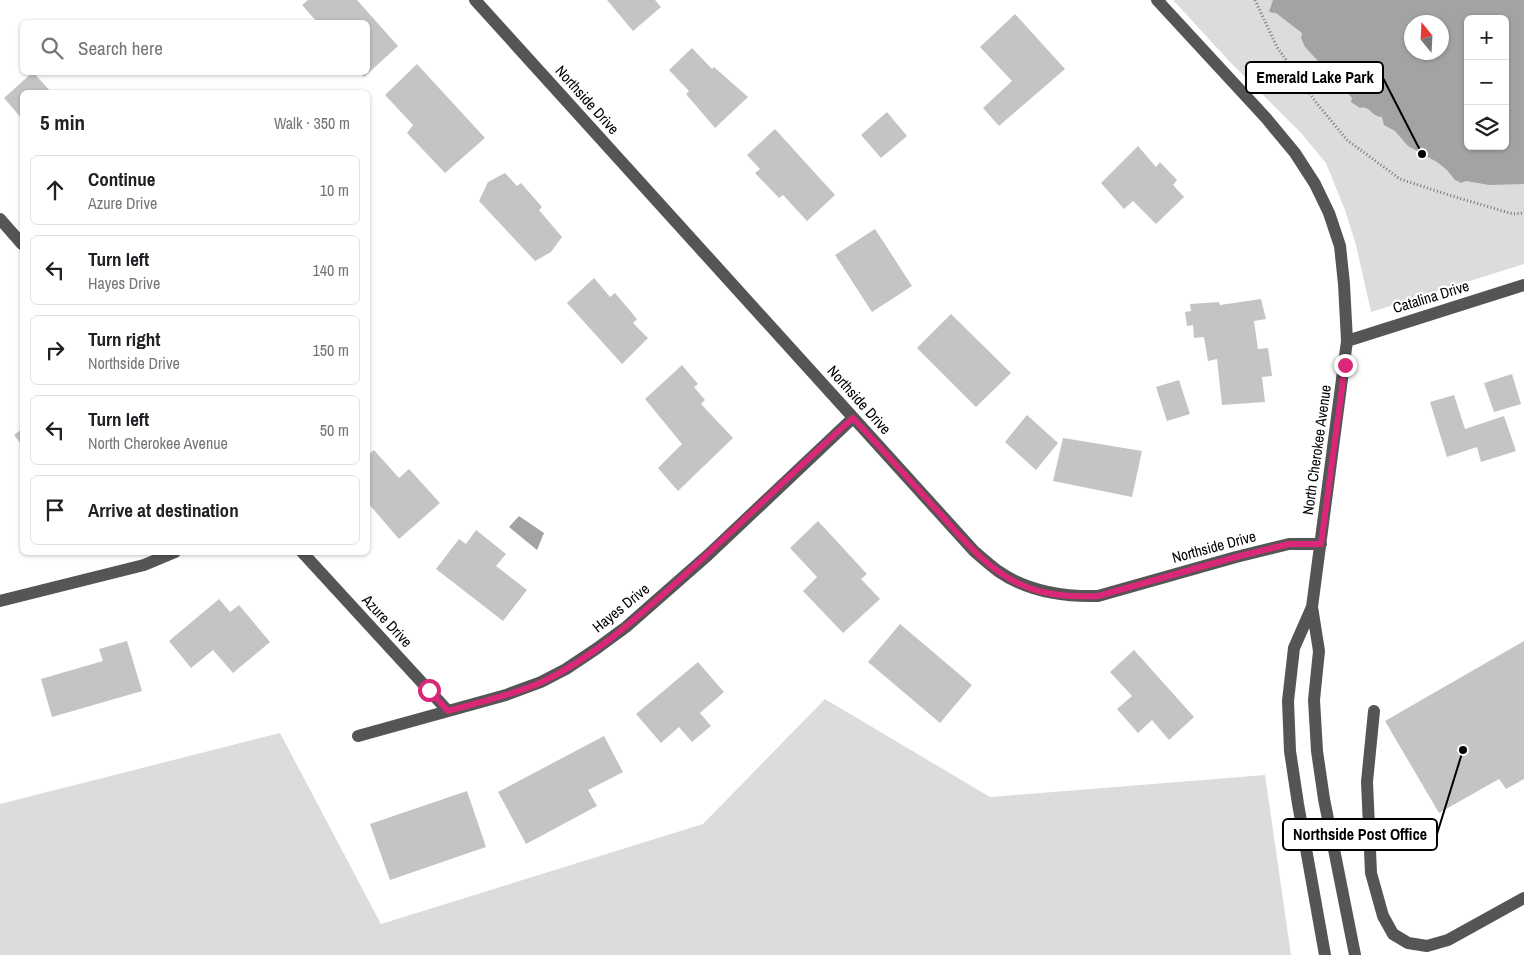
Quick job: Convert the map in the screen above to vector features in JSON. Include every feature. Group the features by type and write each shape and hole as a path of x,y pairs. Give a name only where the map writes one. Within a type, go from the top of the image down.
{"street":[{"name":"Northside Drive","path":"475,0 974,551 999,572 1027,587 1050,593 1067,596 1098,596 1289,544 1321,544"},
{"name":"North Cherokee Avenue","path":"1157,0 1266,118 1295,153 1315,184 1329,213 1340,246 1347,341 1312,607 1294,648 1288,701 1290,751 1295,786 1326,955"},
{"path":"0,220 20,242"},
{"name":"Catalina Drive","path":"1347,341 1524,285"},
{"name":"Hayes Drive","path":"358,736 506,695 541,682 566,669 626,627 708,555 853,418"},
{"path":"0,601 144,565 168,555"},
{"name":"Azure Drive","path":"305,555 448,711"},
{"name":"North Cherokee Avenue","path":"1312,607 1319,651 1314,700 1317,751 1324,799 1355,955"},
{"path":"1374,711 1367,782 1371,873 1383,916 1393,934 1408,944 1427,946 1448,940 1524,898"}],"path":[{"path":"1255,0 1276,46 1314,101 1347,140 1400,179 1513,214 1524,213"}],"shaded area":[{"path":"1173,0 1524,0 1524,264 1371,312 1356,245 1345,210 1326,163 1301,133 1231,63"},
{"path":"1273,0 1524,0 1524,184 1489,185 1466,181 1461,183 1455,180 1437,162 1408,146 1395,131 1384,125 1382,117 1375,115 1367,108 1360,108 1351,102 1352,98 1305,47 1301,38 1302,33 1276,13 1269,12"},
{"path":"519,516 544,533 537,550 509,527"},
{"path":"825,699 990,797 1265,775 1291,955 0,955 0,804 280,733 381,924 703,824"}],"building":[{"path":"308,0 357,0 398,46 370,72 370,20 315,20 302,5"},
{"path":"607,0 655,0 661,7 633,31"},
{"path":"1015,14 1065,69 999,126 983,108 1012,81 980,47"},
{"path":"692,48 712,69 714,67 748,97 715,128 686,94 689,91 669,70"},
{"path":"417,64 485,138 445,173 407,133 413,125 385,95"},
{"path":"30,75 36,75 49,90 20,90 20,117 4,98"},
{"path":"887,112 907,136 881,158 861,135"},
{"path":"775,129 835,195 807,221 783,195 779,198 755,173 760,169 747,155"},
{"path":"1138,146 1156,167 1160,162 1177,180 1173,185 1184,197 1156,224 1133,201 1124,209 1101,183"},
{"path":"505,173 517,186 521,183 542,207 539,210 562,237 551,252 535,261 479,201 488,182"},
{"path":"875,229 912,286 872,312 835,255"},
{"path":"594,278 610,297 615,293 637,319 633,323 648,338 622,364 567,303"},
{"path":"1261,299 1266,319 1254,321 1258,349 1268,348 1272,376 1262,377 1265,402 1222,405 1217,359 1208,361 1204,337 1194,338 1193,325 1187,326 1185,312 1191,311 1190,304 1219,302 1220,305"},
{"path":"951,314 1011,373 976,407 917,348"},
{"path":"682,365 698,384 694,387 705,400 701,404 733,438 678,491 658,468 682,444 645,399"},
{"path":"1512,374 1521,404 1494,412 1484,383"},
{"path":"1179,380 1190,414 1167,421 1156,387"},
{"path":"1454,395 1465,429 1504,416 1516,451 1481,462 1477,447 1447,457 1430,402"},
{"path":"1027,415 1058,443 1036,470 1005,442"},
{"path":"20,430 20,442 14,435"},
{"path":"1063,438 1142,451 1132,497 1053,481"},
{"path":"374,450 399,478 409,469 440,503 399,539 370,505 370,453"},
{"path":"818,521 867,574 861,579 880,599 843,633 803,591 817,577 790,548"},
{"path":"476,530 506,554 496,566 527,590 503,621 436,569 459,539 466,544"},
{"path":"219,599 230,612 239,605 270,642 233,673 213,650 191,668 169,641"},
{"path":"900,624 972,685 940,723 868,662"},
{"path":"127,641 142,691 52,717 41,679 103,661 99,649"},
{"path":"1524,641 1524,779 1506,789 1499,779 1439,813 1385,721"},
{"path":"1134,650 1194,717 1169,740 1152,720 1138,733 1117,709 1132,696 1110,672"},
{"path":"698,662 724,692 700,713 711,726 692,742 679,727 661,743 636,714"},
{"path":"604,736 623,772 588,790 597,806 526,844 498,792"},
{"path":"467,791 486,847 390,880 370,824"}],"place":[{"name":"Emerald Lake Park","path":"1422,154"},
{"name":"Northside Post Office","path":"1463,750"}],"route":[{"path":"429,690 448,711 506,695 541,682 566,669 626,627 708,555 853,418 974,551 999,572 1027,587 1050,593 1098,596 1289,544 1321,544 1345,365"}]}
